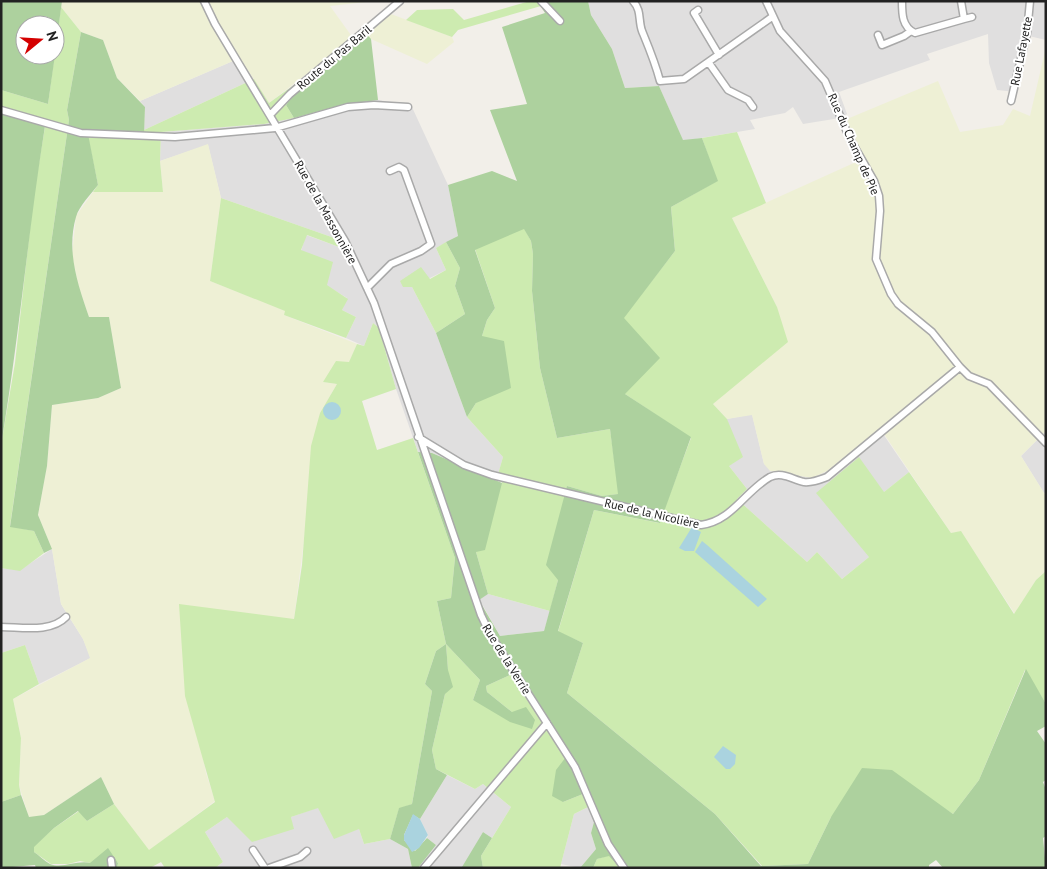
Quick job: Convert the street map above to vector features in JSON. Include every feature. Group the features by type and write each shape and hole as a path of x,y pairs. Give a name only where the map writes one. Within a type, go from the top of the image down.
{"street":[{"name":"Rue de la Massonnière","path":"204,1 215,24 345,241 382,326 418,437"},
{"name":"Route du Pas Baril","path":"270,115 290,94 400,1"},
{"path":"541,1 560,21"},
{"path":"633,1 640,8 641,29 653,53 660,81 684,79 772,17"},
{"name":"Rue du Champ de Pie","path":"766,1 772,17 788,41 825,81 850,139 874,181 879,196 876,259 891,294 898,304 932,332 969,376 989,384 1046,443"},
{"path":"902,1 903,20 911,31 915,33 972,17"},
{"path":"961,1 964,19"},
{"name":"Rue Lafayette","path":"1011,101 1027,33 1030,1"},
{"path":"698,10 694,13 719,55"},
{"path":"878,35 882,45 911,31"},
{"path":"709,63 728,90 748,100 753,107"},
{"path":"1,110 81,133 175,137 277,128 348,107 374,105 408,107"},
{"path":"367,288 391,264 422,251 431,244 404,170 399,167 390,172"},
{"name":"Rue de la Nicolière","path":"418,437 464,465 492,475 701,525 722,519 771,476 784,475 805,482 816,481 826,477 960,367"},
{"name":"Rue de la Verrie","path":"418,437 481,616 490,634 582,780 608,844 624,868"},
{"path":"1,627 44,627 62,621 66,617"},
{"path":"424,868 547,723"},
{"path":"253,850 265,868"},
{"path":"269,868 300,858 307,851"},
{"path":"111,860 112,868"}],"shaded area":[{"path":"588,1 1046,1 1046,40 1029,36 1016,92 997,90 989,63 988,34 927,54 930,60 839,92 847,114 840,118 803,124 793,107 785,113 750,120 755,129 683,141 659,86 625,88 612,49 591,15"},
{"path":"240,58 254,79 144,130 145,107 140,101"},
{"path":"378,100 411,105 448,185 458,236 436,248 446,270 412,287 436,333 467,417 503,457 496,481 432,453 418,452 396,389 379,328 373,323 364,346 346,338 356,317 342,310 347,298 326,285 301,251 306,235 339,247 340,240 221,198 208,145 160,161 161,132 264,124 342,105"},
{"path":"752,414 764,464 812,478 827,471 879,428 909,472 884,492 869,557 842,579 817,552 807,562 737,499 747,489 729,466 727,419"},
{"path":"1046,431 1046,492 1044,493 1021,456"},
{"path":"52,549 61,604 83,639 91,658 39,684 25,645 1,653 1,568 20,570"},
{"path":"488,594 550,611 544,631 500,636 479,599"},
{"path":"447,775 475,789 483,784 511,807 492,838 483,832 463,867 465,868 418,868 436,845 427,838 428,835 420,819"},
{"path":"319,807 359,829 364,844 390,839 408,849 412,868 215,868 223,862 205,832 227,817 293,829 291,817"},
{"path":"588,807 594,822 591,833 596,849 580,868 561,864 574,814"}],"green space":[{"path":"1,1 62,1 60,15 15,15 15,65 54,65 48,104 1,90"},
{"path":"62,1 375,1 330,6 353,38 269,103 240,58 140,101 117,78 103,40 81,32 61,7"},
{"path":"530,1 537,1 541,6 458,30 452,37 406,20 417,10 453,9 464,20"},
{"path":"588,1 591,15 612,49 625,88 659,86 683,140 702,138 718,181 671,207 675,251 624,318 660,358 625,394 691,437 660,523 594,510 558,631 583,643 567,693 715,814 761,866 808,864 831,817 862,768 892,770 953,814 979,780 1026,669 1046,704 1046,726 1037,731 1046,744 1046,780 1043,782 1046,790 1046,836 1043,838 1046,868 943,868 936,860 929,865 929,868 620,868 609,856 597,859 593,868 580,868 596,849 591,833 594,822 583,794 563,802 552,796 556,770 569,753 519,671 486,686 487,692 512,712 526,707 535,720 532,729 510,722 473,700 480,680 446,644 437,601 451,598 455,558 418,452 432,453 502,483 485,550 476,552 488,594 479,600 500,636 544,631 558,580 546,565 567,486 602,496 618,494 610,429 557,438 540,368 532,291 533,254 531,241 524,229 475,250 495,308 487,320 482,336 504,341 511,388 476,403 467,417 436,333 465,314 455,286 460,268 446,242 458,236 448,185 492,171 517,181 490,110 527,104 502,27 545,13 538,2"},
{"path":"61,7 81,32 67,110 69,120 10,526 34,531 44,553 20,571 1,568 1,445 15,363 34,193 45,127 1,113 1,90 48,104 53,65 65,65 65,15 60,15"},
{"path":"391,14 452,37 454,42 427,64 371,39 367,35"},
{"path":"363,30 371,39 378,100 342,105 294,118 286,105 309,74"},
{"path":"81,32 103,40 117,78 145,107 144,135 88,134 98,185 82,204 76,217 72,242 73,255 77,280 89,317 109,317 121,388 98,398 52,405 47,466 38,515 52,549 44,553 34,531 10,527 69,120 67,110"},
{"path":"1046,47 1046,431 1021,456 1046,496 1046,571 1036,580 1015,614 961,532 951,533 880,428 827,471 812,478 770,471 764,464 752,415 727,419 713,404 730,389 777,307 732,218 856,162 847,119 938,81 960,132 1003,125 1013,109 1030,116"},
{"path":"309,74 286,105 294,118 264,124 161,132 160,161 163,192 93,192 98,185 87,133 144,135 144,130 254,79 269,103"},
{"path":"1,113 45,126 1,445"},
{"path":"737,132 766,203 732,218 777,307 788,342 713,404 727,419 743,457 729,466 747,489 737,499 807,562 817,552 842,579 869,557 816,493 859,457 884,492 909,472 951,533 961,531 1014,614 1036,580 1046,571 1046,704 1025,670 979,780 953,814 936,803 831,817 808,864 762,866 715,814 567,693 583,643 558,632 594,510 659,523 691,438 625,394 623,318 675,251 671,207 717,181 702,138"},
{"path":"208,144 221,198 210,281 286,311 284,315 357,344 349,363 323,382 337,384 320,413 294,619 202,752 206,773 215,801 149,851 114,804 101,777 44,815 29,818 19,785 21,738 13,699 90,658 83,639 61,604 52,549 38,515 47,466 52,405 98,398 121,388 109,317 89,317 79,288 72,256 76,216 93,192 163,192 160,161"},
{"path":"221,198 340,240 339,247 307,235 301,250 333,262 327,285 348,299 342,310 356,317 346,338 284,315 285,311 210,281"},
{"path":"524,228 531,241 533,254 532,291 540,368 557,438 610,429 619,494 602,496 567,486 558,580 550,611 488,594 476,552 502,482 496,481 503,457 467,417 476,403 482,336 487,320 495,308 475,249"},
{"path":"446,242 460,268 455,286 465,314 436,333 412,287 403,287 400,281 421,267 430,279 446,270 436,248"},
{"path":"373,323 379,328 396,389 362,401 377,450 413,438 455,558 451,598 437,601 446,644 436,651 425,684 432,691 412,804 399,809 390,839 364,844 359,829 334,839 318,808 291,817 294,829 252,842 227,817 205,832 223,862 215,868 165,868 161,862 150,868 117,868 118,862 90,863 80,861 68,864 51,864 34,852 33,847 54,828 79,811 87,821 114,804 149,850 215,802 185,696 179,604 294,619 302,565 311,446 320,413 337,384 323,382 336,361 349,362 357,344 364,346"},
{"path":"446,644 480,680 473,700 512,712 487,692 486,686 519,671 570,753 563,802 583,794 588,807 574,814 560,868 483,868 481,856 511,807 483,784 475,789 436,769 432,750 445,694 448,671"},
{"path":"446,644 448,670 453,687 445,694 432,750 436,769 447,775 420,819 413,815 404,835 404,840 415,851 427,838 436,845 418,868 412,868 408,849 390,839 399,808 412,804 432,691 425,684 436,651"},
{"path":"25,645 39,684 13,699 21,738 19,785 21,795 1,802 1,653"},
{"path":"101,777 114,804 87,821 78,811 54,828 34,847 34,852 50,864 59,866 90,863 108,848 118,863 117,868 36,868 35,865 1,868 1,802 21,795 29,817 44,815"},
{"path":"483,832 492,838 481,856 483,868 462,867"},
{"path":"610,855 620,868 593,868 597,859"}],"water":[{"path":"332,402 338,405 341,411 338,417 332,420 326,417 323,411 326,405"},
{"path":"692,527 701,532 694,551 685,551 679,548"},
{"path":"702,541 767,599 758,607 695,552"},
{"path":"723,746 736,755 735,764 730,769 726,769 714,757"},
{"path":"413,814 420,819 428,835 419,848 412,852 404,840 404,835"}]}
